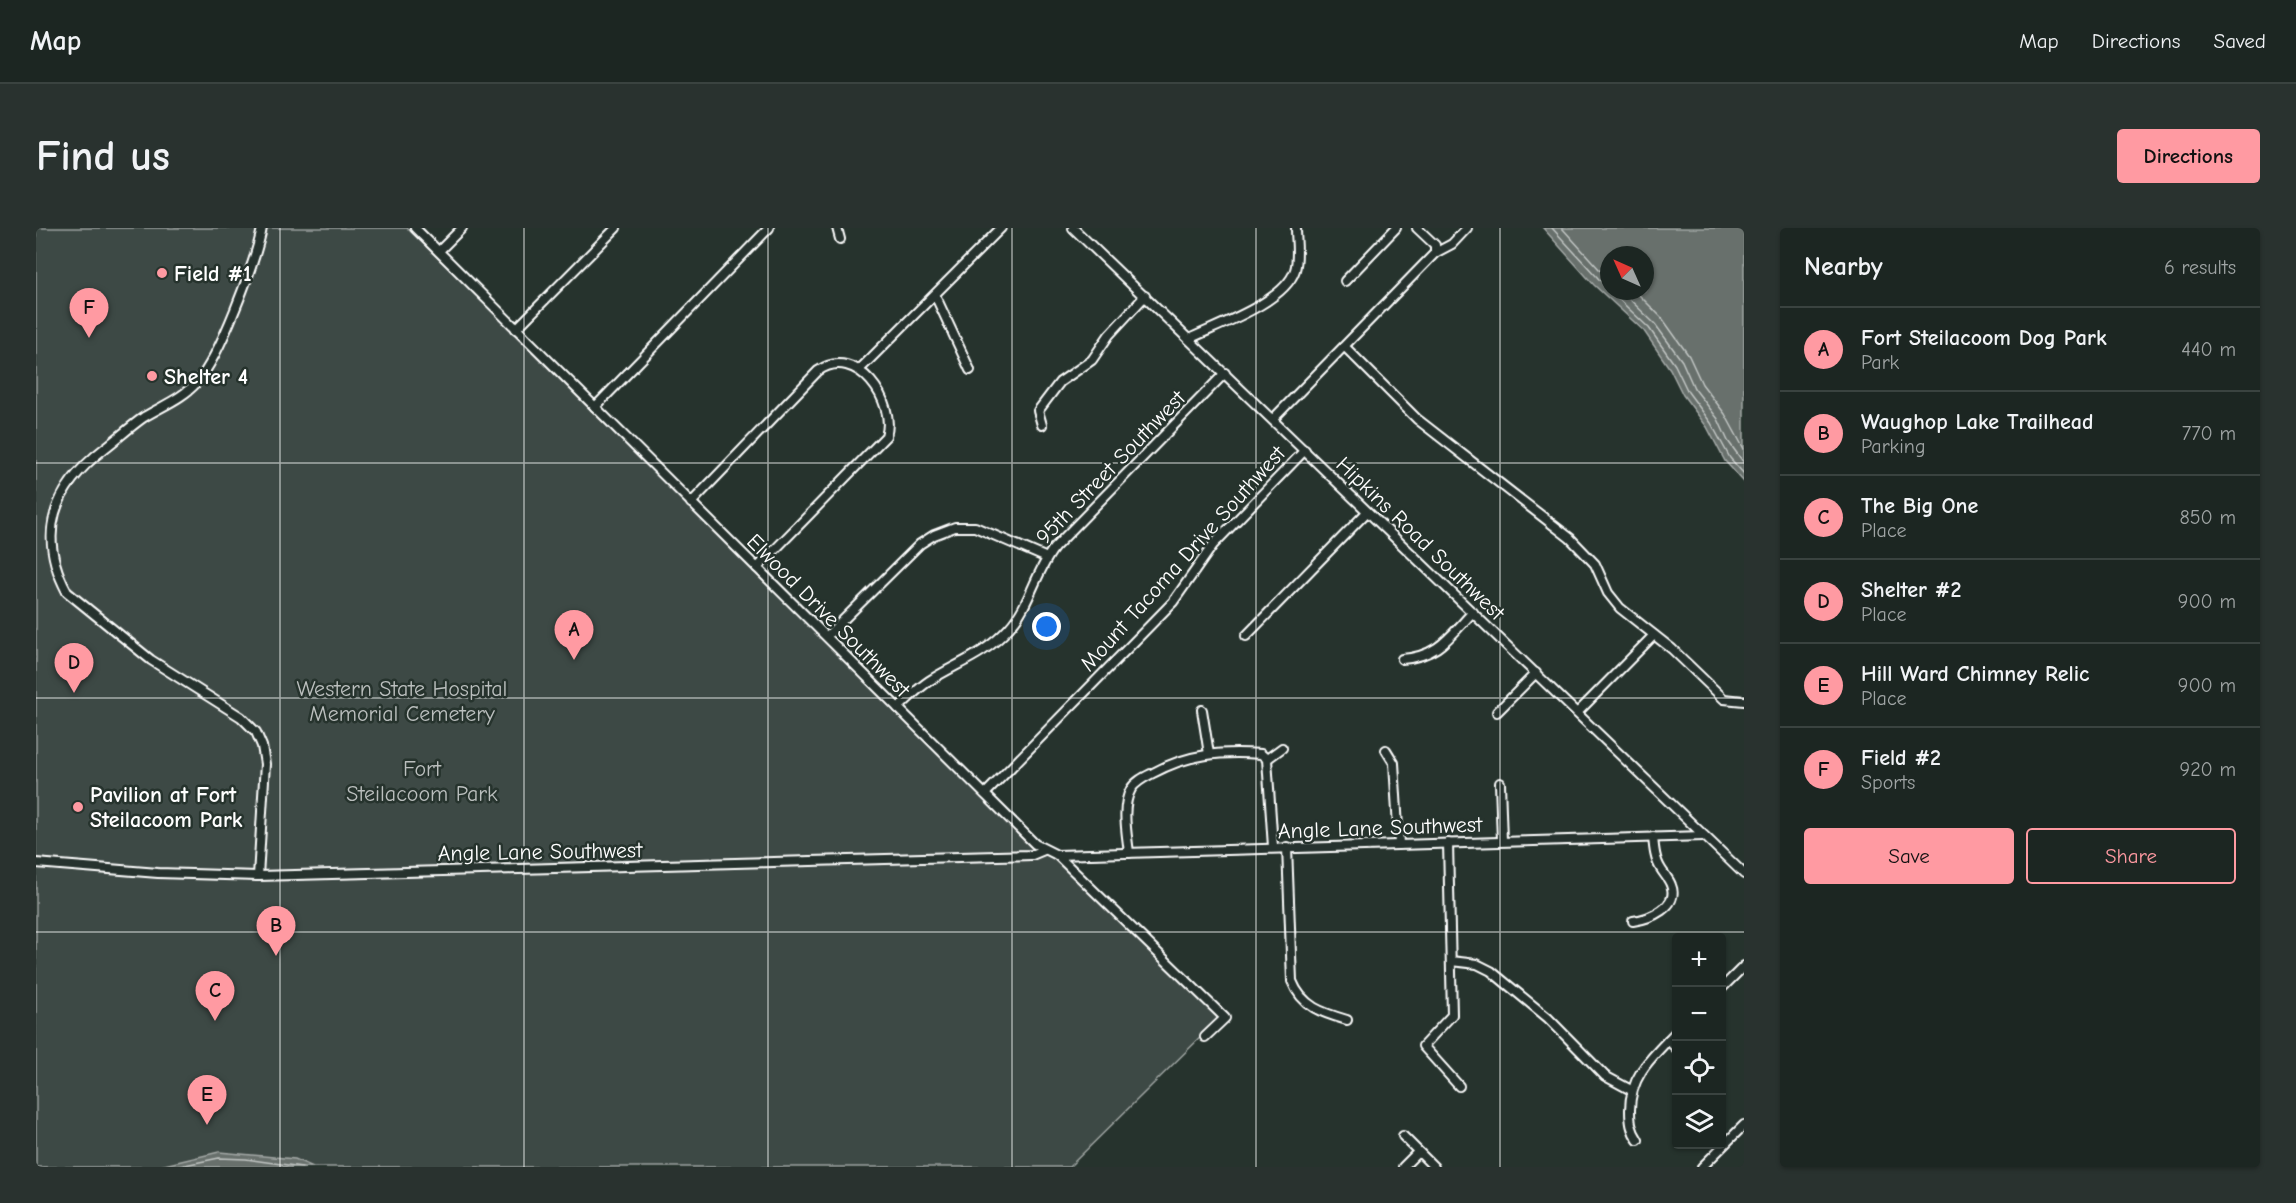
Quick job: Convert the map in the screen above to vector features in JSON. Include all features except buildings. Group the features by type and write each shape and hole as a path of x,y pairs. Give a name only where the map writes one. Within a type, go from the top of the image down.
{"street":[{"path":"50,500 64,483 92,458 142,418 180,397 199,381 212,359 253,264 262,228"},
{"name":"Elwood Drive Southwest","path":"415,228 985,794 1044,850 1057,855 1225,1018 1205,1037"},
{"path":"438,251 462,228"},
{"path":"516,329 616,228"},
{"path":"595,407 769,228"},
{"path":"837,228 840,239"},
{"path":"860,369 1001,228"},
{"name":"Hipkins Road Southwest","path":"1073,228 1274,419 1367,512 1744,874"},
{"path":"1189,339 1241,314 1278,292 1296,268 1296,228"},
{"path":"1345,281 1396,228"},
{"path":"1417,228 1435,245 1435,254"},
{"name":"Mount Tacoma Drive Southwest","path":"1274,419 1435,254 1452,244 1467,228"},
{"path":"935,295 970,370"},
{"path":"1042,425 1038,411 1050,392 1070,375 1086,366 1109,335 1145,296"},
{"path":"1346,347 1418,419 1570,538 1595,564 1608,593 1620,608 1654,635 1724,699 1744,701"},
{"path":"691,503 818,371 831,364 840,363 860,369 870,381 885,408 888,424 886,436 757,567"},
{"name":"95th Street Southwest","path":"898,708 927,682 967,662 1008,629 1024,608 1047,558 1225,373"},
{"name":"Mount Tacoma Drive Southwest","path":"985,794 1173,602 1213,545 1305,450"},
{"path":"1246,636 1367,512"},
{"path":"827,636 920,544 945,530 962,525 975,527 1047,558"},
{"path":"46,568 57,584 112,629 182,681 241,717 256,732 262,746 265,764 258,876"},
{"path":"1402,659 1424,656 1439,648 1473,612"},
{"path":"1577,713 1654,635"},
{"path":"1497,712 1536,673"},
{"path":"1202,710 1209,754"},
{"path":"1267,759 1282,748"},
{"path":"1386,750 1394,763 1399,844"},
{"path":"1129,853 1126,808 1128,797 1136,782 1185,758 1209,754 1261,754 1267,759 1273,847"},
{"path":"1500,783 1502,841"},
{"name":"Angle Lane Southwest","path":"1057,855 1704,836"},
{"path":"1632,921 1655,914 1671,898 1672,886 1659,866 1653,837"},
{"path":"1448,843 1452,1014 1424,1044 1424,1048 1459,1086"},
{"path":"1287,847 1292,981 1299,996 1308,1005 1318,1011 1347,1020"},
{"name":"Angle Lane Southwest","path":"36,863 158,873 258,876 1023,856 1044,850"},
{"path":"1450,961 1477,964 1491,971 1548,1018 1599,1071 1615,1083 1631,1090"},
{"path":"1723,987 1744,966"},
{"path":"1638,1140 1629,1124 1631,1090 1645,1064 1672,1036"},
{"path":"1668,1040 1672,1044"},
{"path":"1702,1167 1744,1125"},
{"path":"1402,1136 1434,1167"},
{"path":"1403,1167 1418,1152"}],"green space":[{"name":"Fort Steilacoom Park","path":"36,228 407,228 1220,1018 1069,1167 36,1167"}],"water":[{"path":"1543,228 1744,228 1744,482 1725,461 1707,427 1683,395 1670,369 1644,331 1610,300 1654,300 1654,246 1600,246 1600,291"},
{"path":"219,1152 295,1159 313,1167 156,1167"}],"place":[{"name":"Field #1","path":"162,273"},
{"name":"Field #2","path":"89,338"},
{"name":"Shelter 4","path":"152,376"},
{"name":"Fort Steilacoom Dog Park","path":"574,660"},
{"name":"Shelter #2","path":"74,693"},
{"name":"Pavilion at Fort Steilacoom Park","path":"78,807"},
{"name":"Waughop Lake Trailhead","path":"276,956"},
{"name":"The Big One","path":"215,1021"},
{"name":"Hill Ward Chimney Relic","path":"207,1125"}],"park label":[{"name":"Western State Hospital Memorial Cemetery","path":"402,701"}]}
